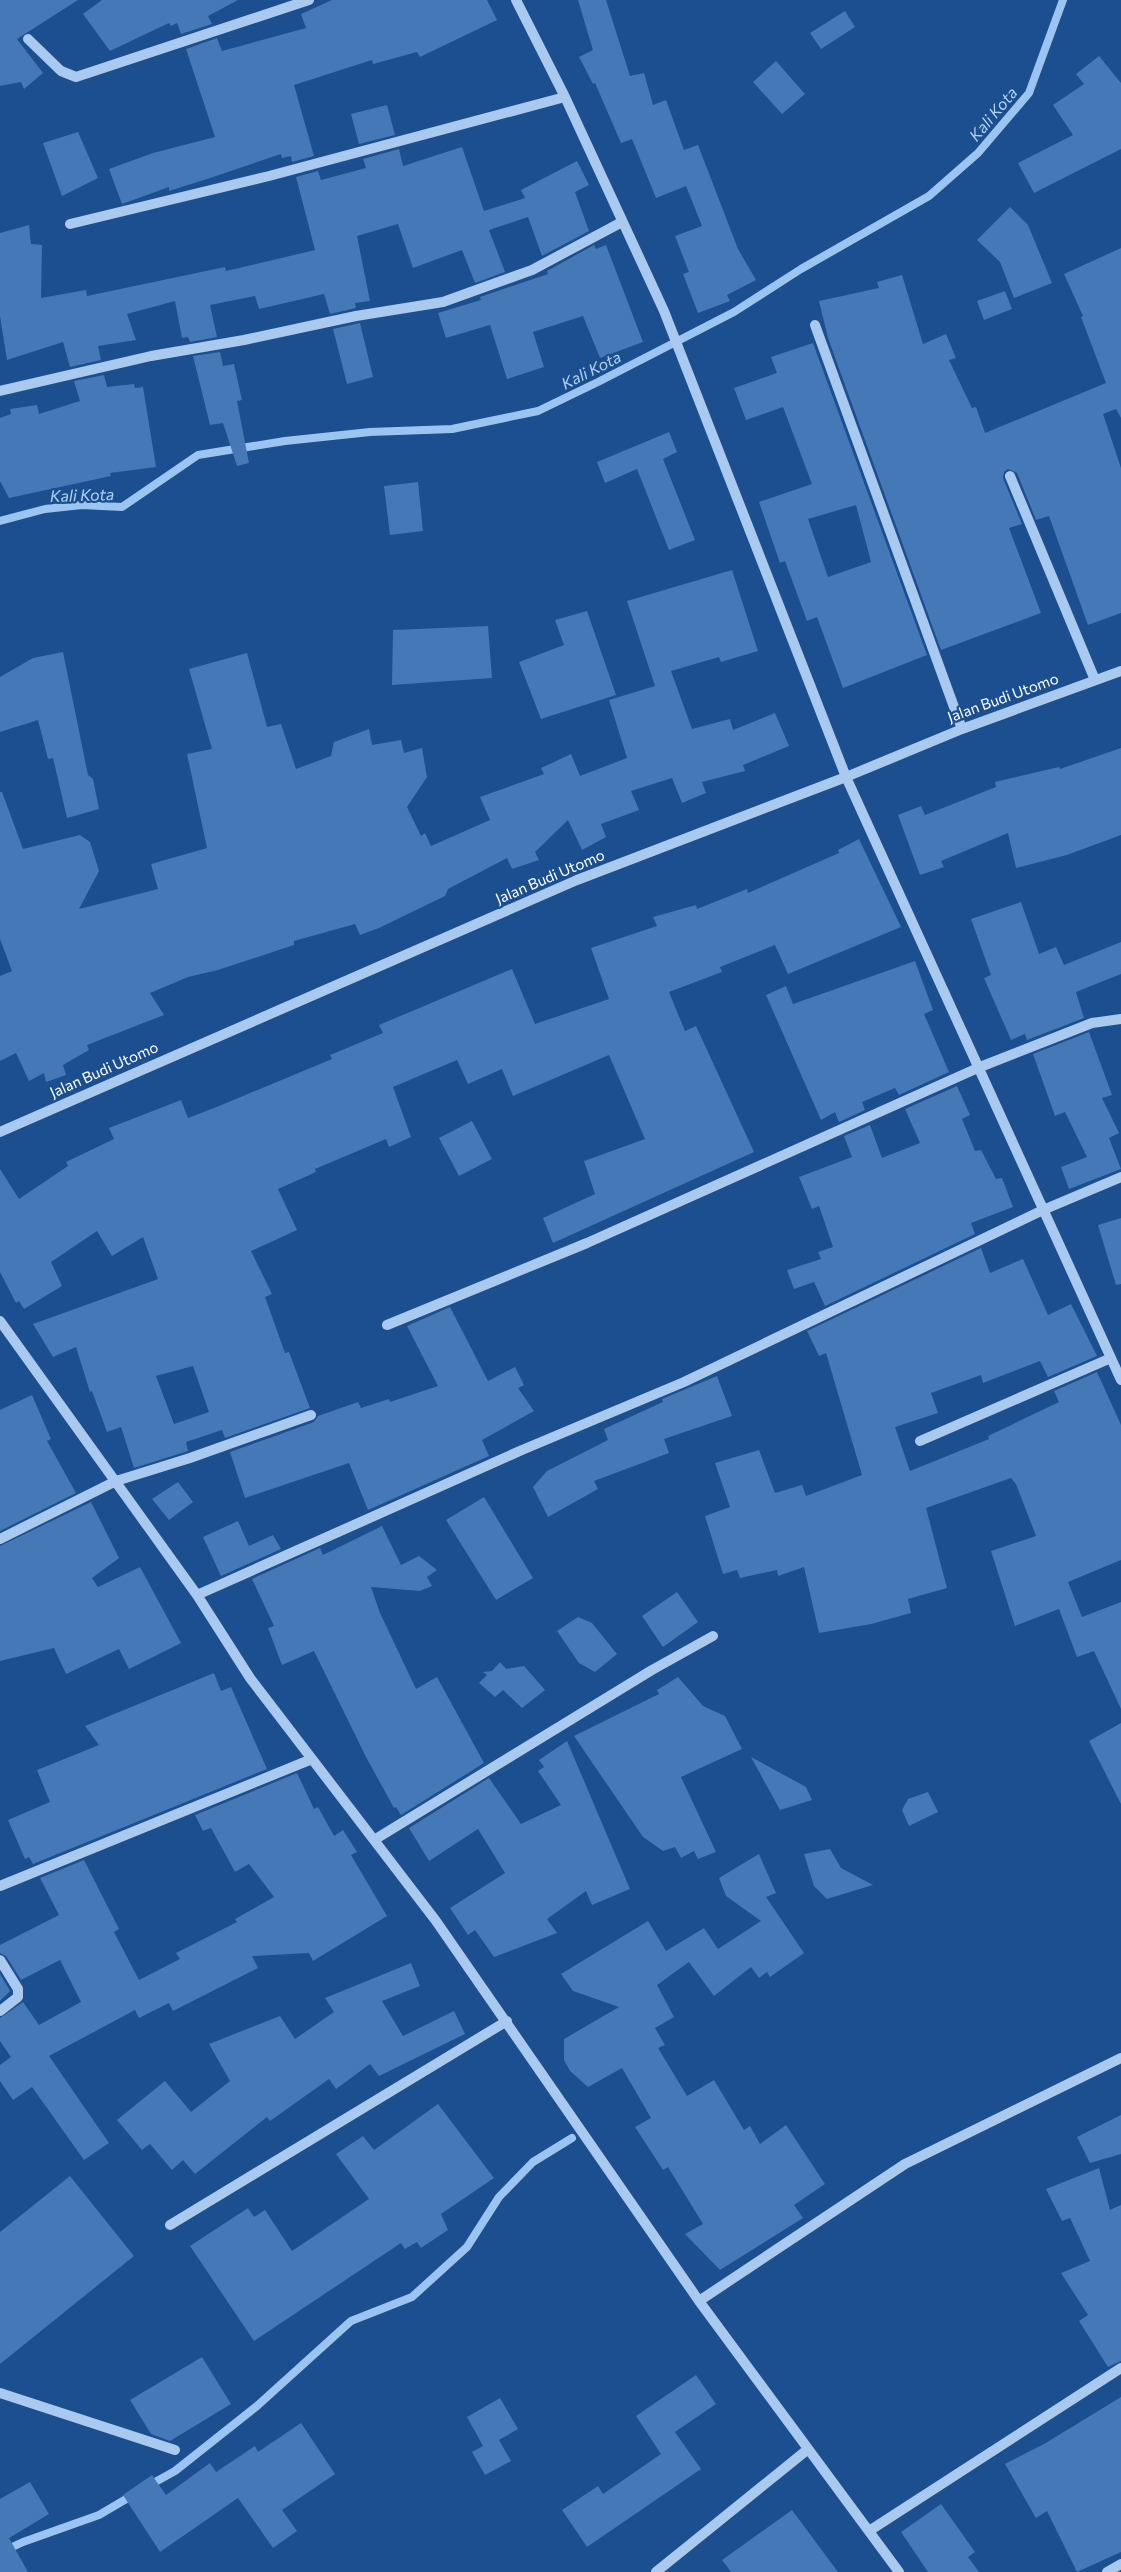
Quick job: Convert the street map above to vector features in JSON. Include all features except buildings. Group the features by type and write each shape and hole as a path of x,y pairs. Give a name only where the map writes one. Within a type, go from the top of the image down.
{"street":[{"path":"28,39 61,71 76,77 309,0"},
{"path":"516,0 565,97 663,311 846,777 1121,1380"},
{"path":"70,224 269,176 565,97"},
{"path":"0,391 151,356 244,340 356,315 443,302 532,270 622,222"},
{"path":"815,325 962,729"},
{"path":"1010,476 1095,680"},
{"name":"Jalan Budi Utomo","path":"0,1132 577,880 846,777 962,729 1121,670"},
{"path":"387,1325 587,1243 980,1067 1092,1023 1121,1019"},
{"path":"197,1595 522,1450 684,1382 1043,1210 1121,1178"},
{"path":"0,1321 197,1595 250,1678 436,1921 699,2301 899,2572"},
{"path":"920,1441 1112,1358"},
{"path":"0,1539 116,1481 190,1458 311,1414"},
{"path":"374,1839 652,1670 713,1636"},
{"path":"0,1886 312,1759"},
{"path":"0,1960 18,1989 18,1997 0,2011"},
{"path":"170,2225 507,2021"},
{"path":"699,2301 905,2164 1121,2058"},
{"path":"869,2531 1121,2368"},
{"path":"0,2393 176,2450"},
{"path":"656,2572 807,2450"},
{"path":"1107,2572 1121,2564"}],"waterway":[{"name":"Kali Kota","path":"0,521 45,509 82,505 122,507 198,455 285,441 370,432 452,429 538,411 598,382 734,312 801,269 929,196 978,153 1029,93 1063,0"},
{"path":"148,2486 175,2471 257,2406 351,2321 412,2297 467,2247 499,2197 533,2162 572,2138"},
{"path":"0,2553 23,2542 99,2515 133,2495"}]}
